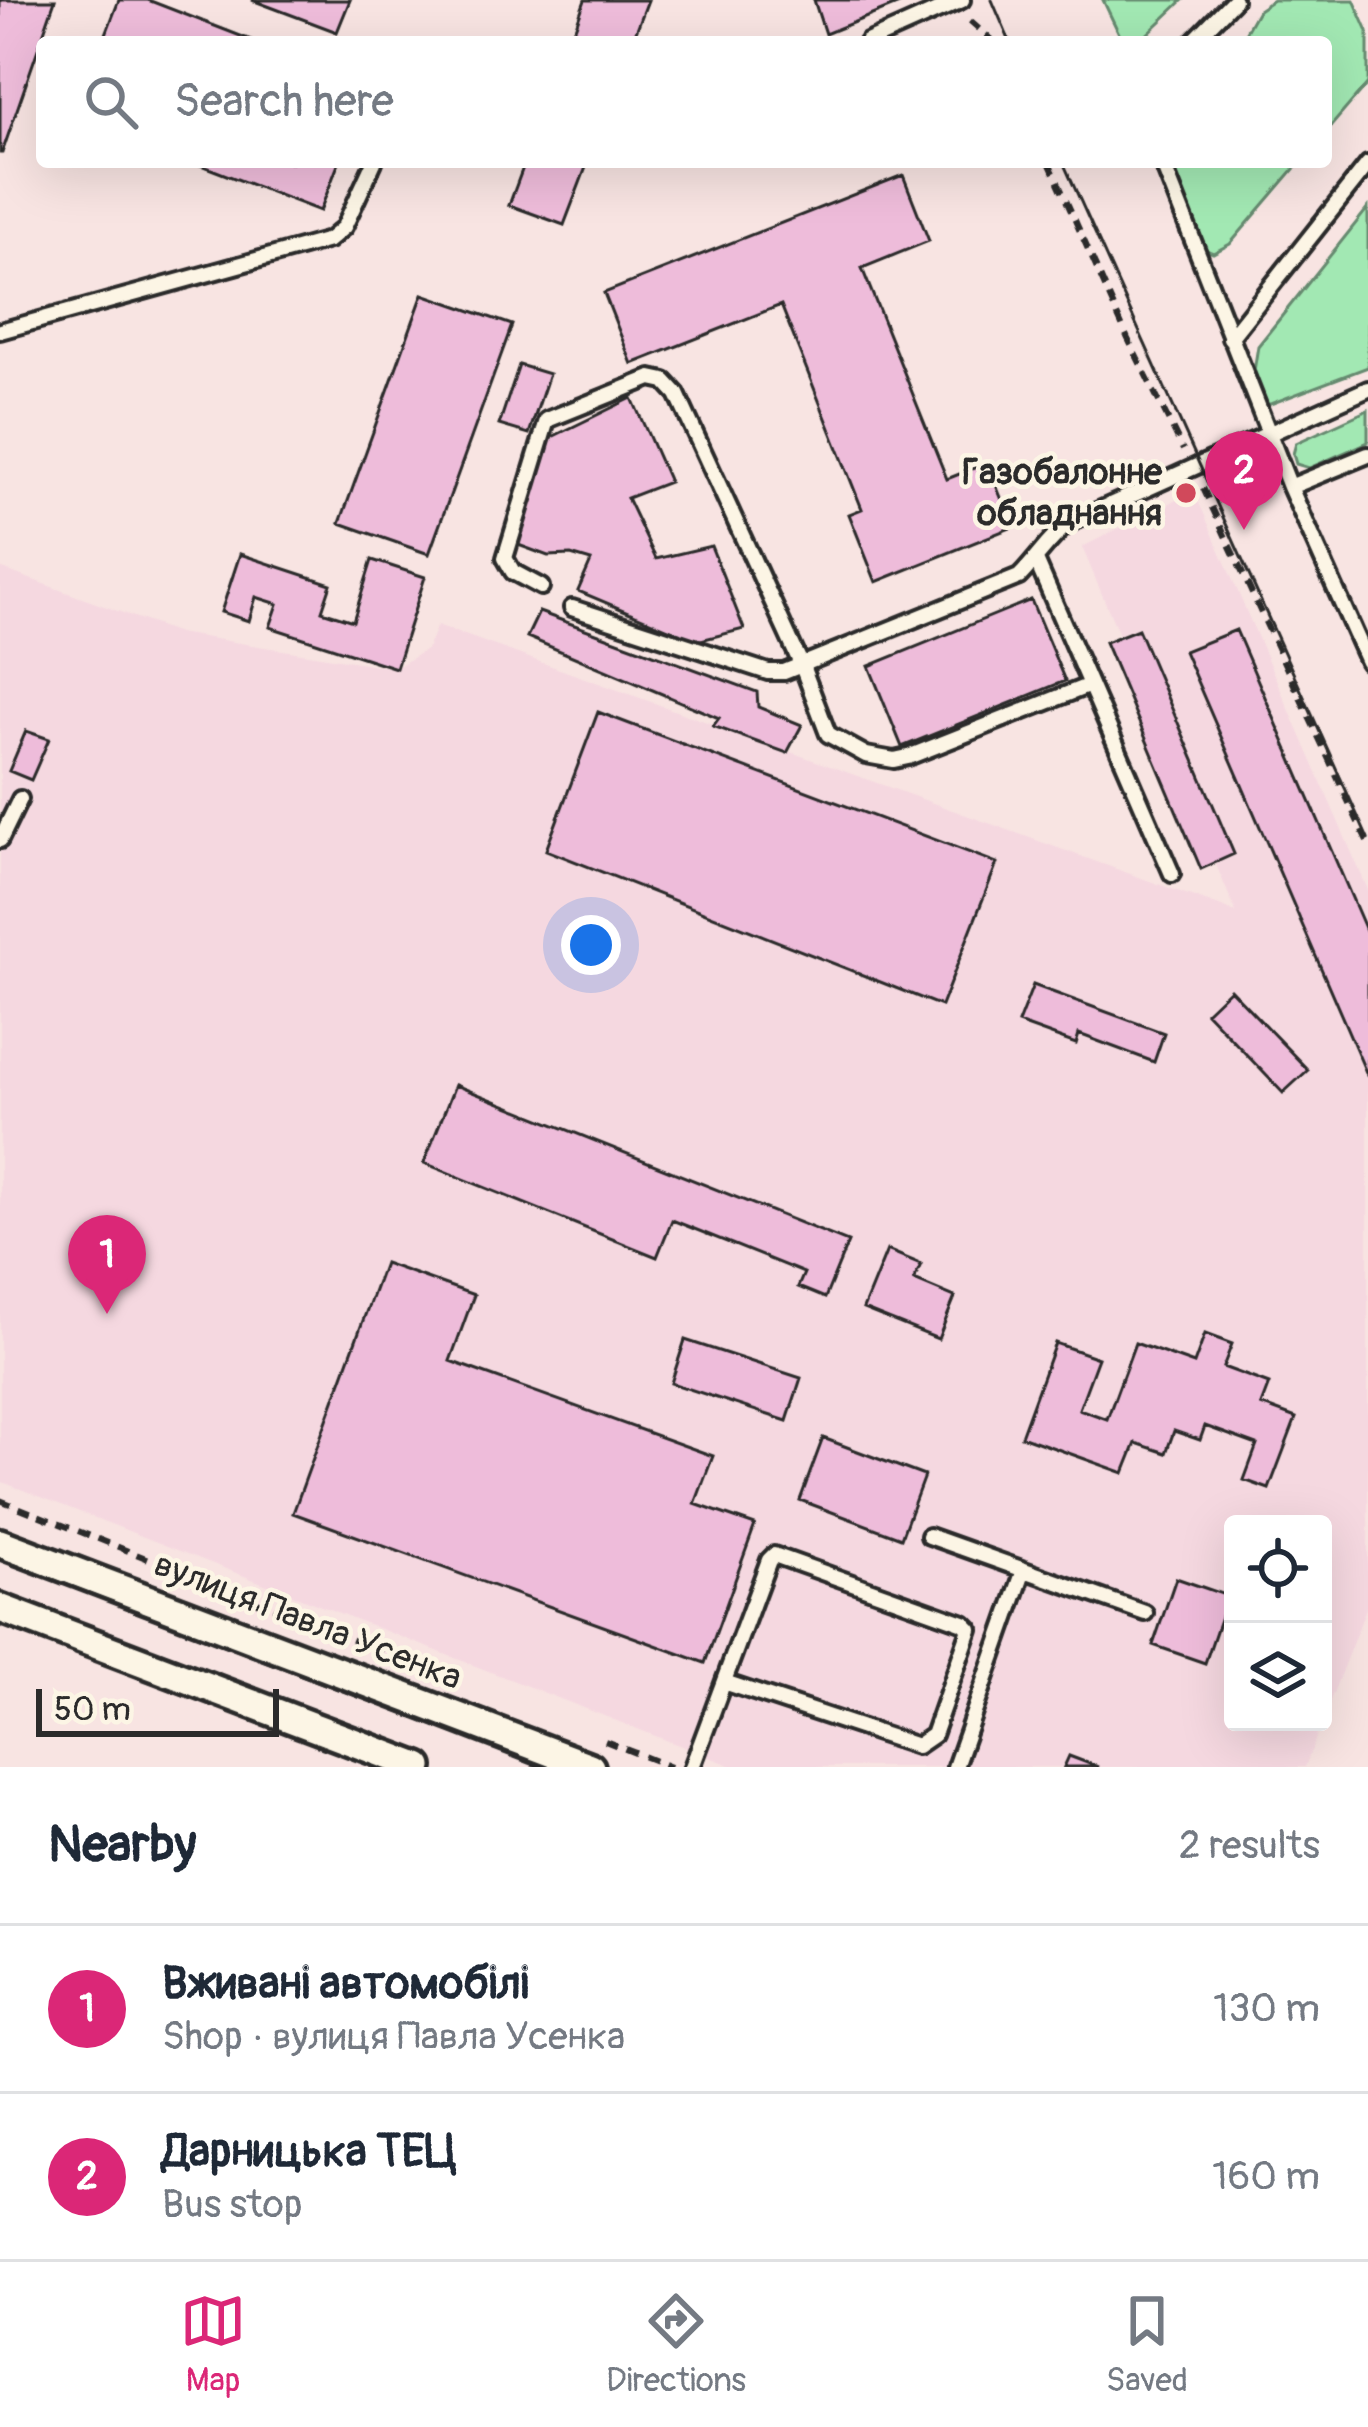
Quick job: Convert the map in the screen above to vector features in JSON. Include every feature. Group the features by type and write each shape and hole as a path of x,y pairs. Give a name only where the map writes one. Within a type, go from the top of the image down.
{"street":[{"name":"вулиця Павла Усенка","path":"0,1543 590,1767"},
{"path":"0,1608 419,1767"}],"lane":[{"path":"881,36 962,0"},
{"path":"1199,36 1234,0"},
{"path":"1230,338 1368,164"},
{"path":"0,331 329,240 344,227 371,168"},
{"path":"1164,168 1290,488 1368,662"},
{"path":"541,587 513,572 505,558 547,420 651,378 665,382 677,394 802,666 828,734 866,755 895,760 1090,685"},
{"path":"572,608 768,672 802,666 1019,577 1047,540 1068,524 1368,388"},
{"path":"1290,488 1368,455"},
{"path":"1036,560 1172,874"},
{"path":"0,840 20,799"},
{"path":"929,1536 1145,1613"},
{"path":"692,1767 724,1682 774,1555 970,1629 934,1735 917,1746 724,1682"},
{"path":"955,1767 1024,1570"}],"path":[{"path":"1052,168 1128,339 1220,519 1368,844"},
{"path":"0,1500 455,1681"},
{"path":"585,1732 672,1767"}],"shaded area":[{"path":"1194,491 1368,890 1368,1603 1332,1696 1332,1515 1224,1515 1224,1731 1319,1731 1305,1767 735,1767 0,1481 0,568 178,633 395,668 427,649 437,625 1236,912 1082,547"}],"green space":[{"path":"1103,0 1183,0 1145,36 1120,36"},
{"path":"1273,0 1354,0 1368,32 1368,83 1332,125 1332,36 1243,36 1258,10"},
{"path":"1174,168 1295,168 1230,244 1213,253 1199,247"},
{"path":"1368,208 1368,367 1265,406 1253,377 1258,346"},
{"path":"1368,410 1368,442 1309,468 1296,464 1296,443"}],"building":[{"path":"0,0 55,0 43,36 36,36 36,55 0,153"},
{"path":"119,0 148,0 241,36 105,36"},
{"path":"252,0 350,0 337,32"},
{"path":"585,0 648,0 634,36 572,36"},
{"path":"814,0 909,0 825,34"},
{"path":"209,168 337,168 320,211"},
{"path":"523,168 586,168 564,225 509,205"},
{"path":"903,175 929,241 862,268 947,479 987,463 1013,527 876,582 849,514 862,509 781,305 632,364 604,293"},
{"path":"423,294 512,325 429,554 340,523"},
{"path":"519,365 549,374 529,434 499,425"},
{"path":"632,398 669,482 627,498 656,559 711,546 744,629 697,641 578,591 591,561 571,555 548,556 513,543 548,439"},
{"path":"240,554 331,584 322,611 353,621 372,560 425,577 396,668 270,627 278,604 256,597 249,621 221,612"},
{"path":"1031,600 1065,681 902,747 869,666"},
{"path":"539,612 757,692 758,707 802,725 787,753 713,726 719,718 527,637"},
{"path":"1138,629 1234,854 1201,869 1105,642"},
{"path":"1236,630 1368,935 1368,1077 1184,651"},
{"path":"598,712 997,863 941,1006 546,850"},
{"path":"26,731 49,739 31,780 9,771"},
{"path":"1033,985 1164,1033 1154,1062 1079,1034 1076,1044 1018,1023"},
{"path":"1230,989 1308,1070 1283,1093 1206,1012"},
{"path":"455,1085 848,1242 825,1298 798,1287 804,1273 672,1220 657,1257 424,1163"},
{"path":"887,1250 921,1264 914,1280 955,1297 938,1339 863,1309"},
{"path":"384,1263 474,1295 450,1361 713,1456 695,1504 755,1525 705,1663 293,1513"},
{"path":"1205,1334 1232,1344 1223,1367 1269,1384 1261,1405 1296,1418 1269,1489 1244,1480 1257,1445 1205,1426 1200,1440 1174,1431 1166,1453 1136,1443 1124,1473 1021,1436 1055,1343 1098,1358 1079,1409 1107,1419 1135,1343 1194,1364"},
{"path":"685,1340 801,1378 787,1421 671,1383"},
{"path":"823,1438 924,1476 901,1538 800,1500"},
{"path":"1176,1578 1224,1595 1205,1663 1153,1645"},
{"path":"1069,1756 1098,1767 1064,1767"}],"tram line":[{"path":"992,0 1007,36"},
{"path":"1066,168 1368,839"},
{"path":"0,1559 540,1767"}],"place":[{"name":"Газобалонне обладнання","path":"1186,493"},
{"name":"Дарницька ТЕЦ","path":"1244,530"},
{"name":"Вживані автомобілі","path":"107,1314"}]}
